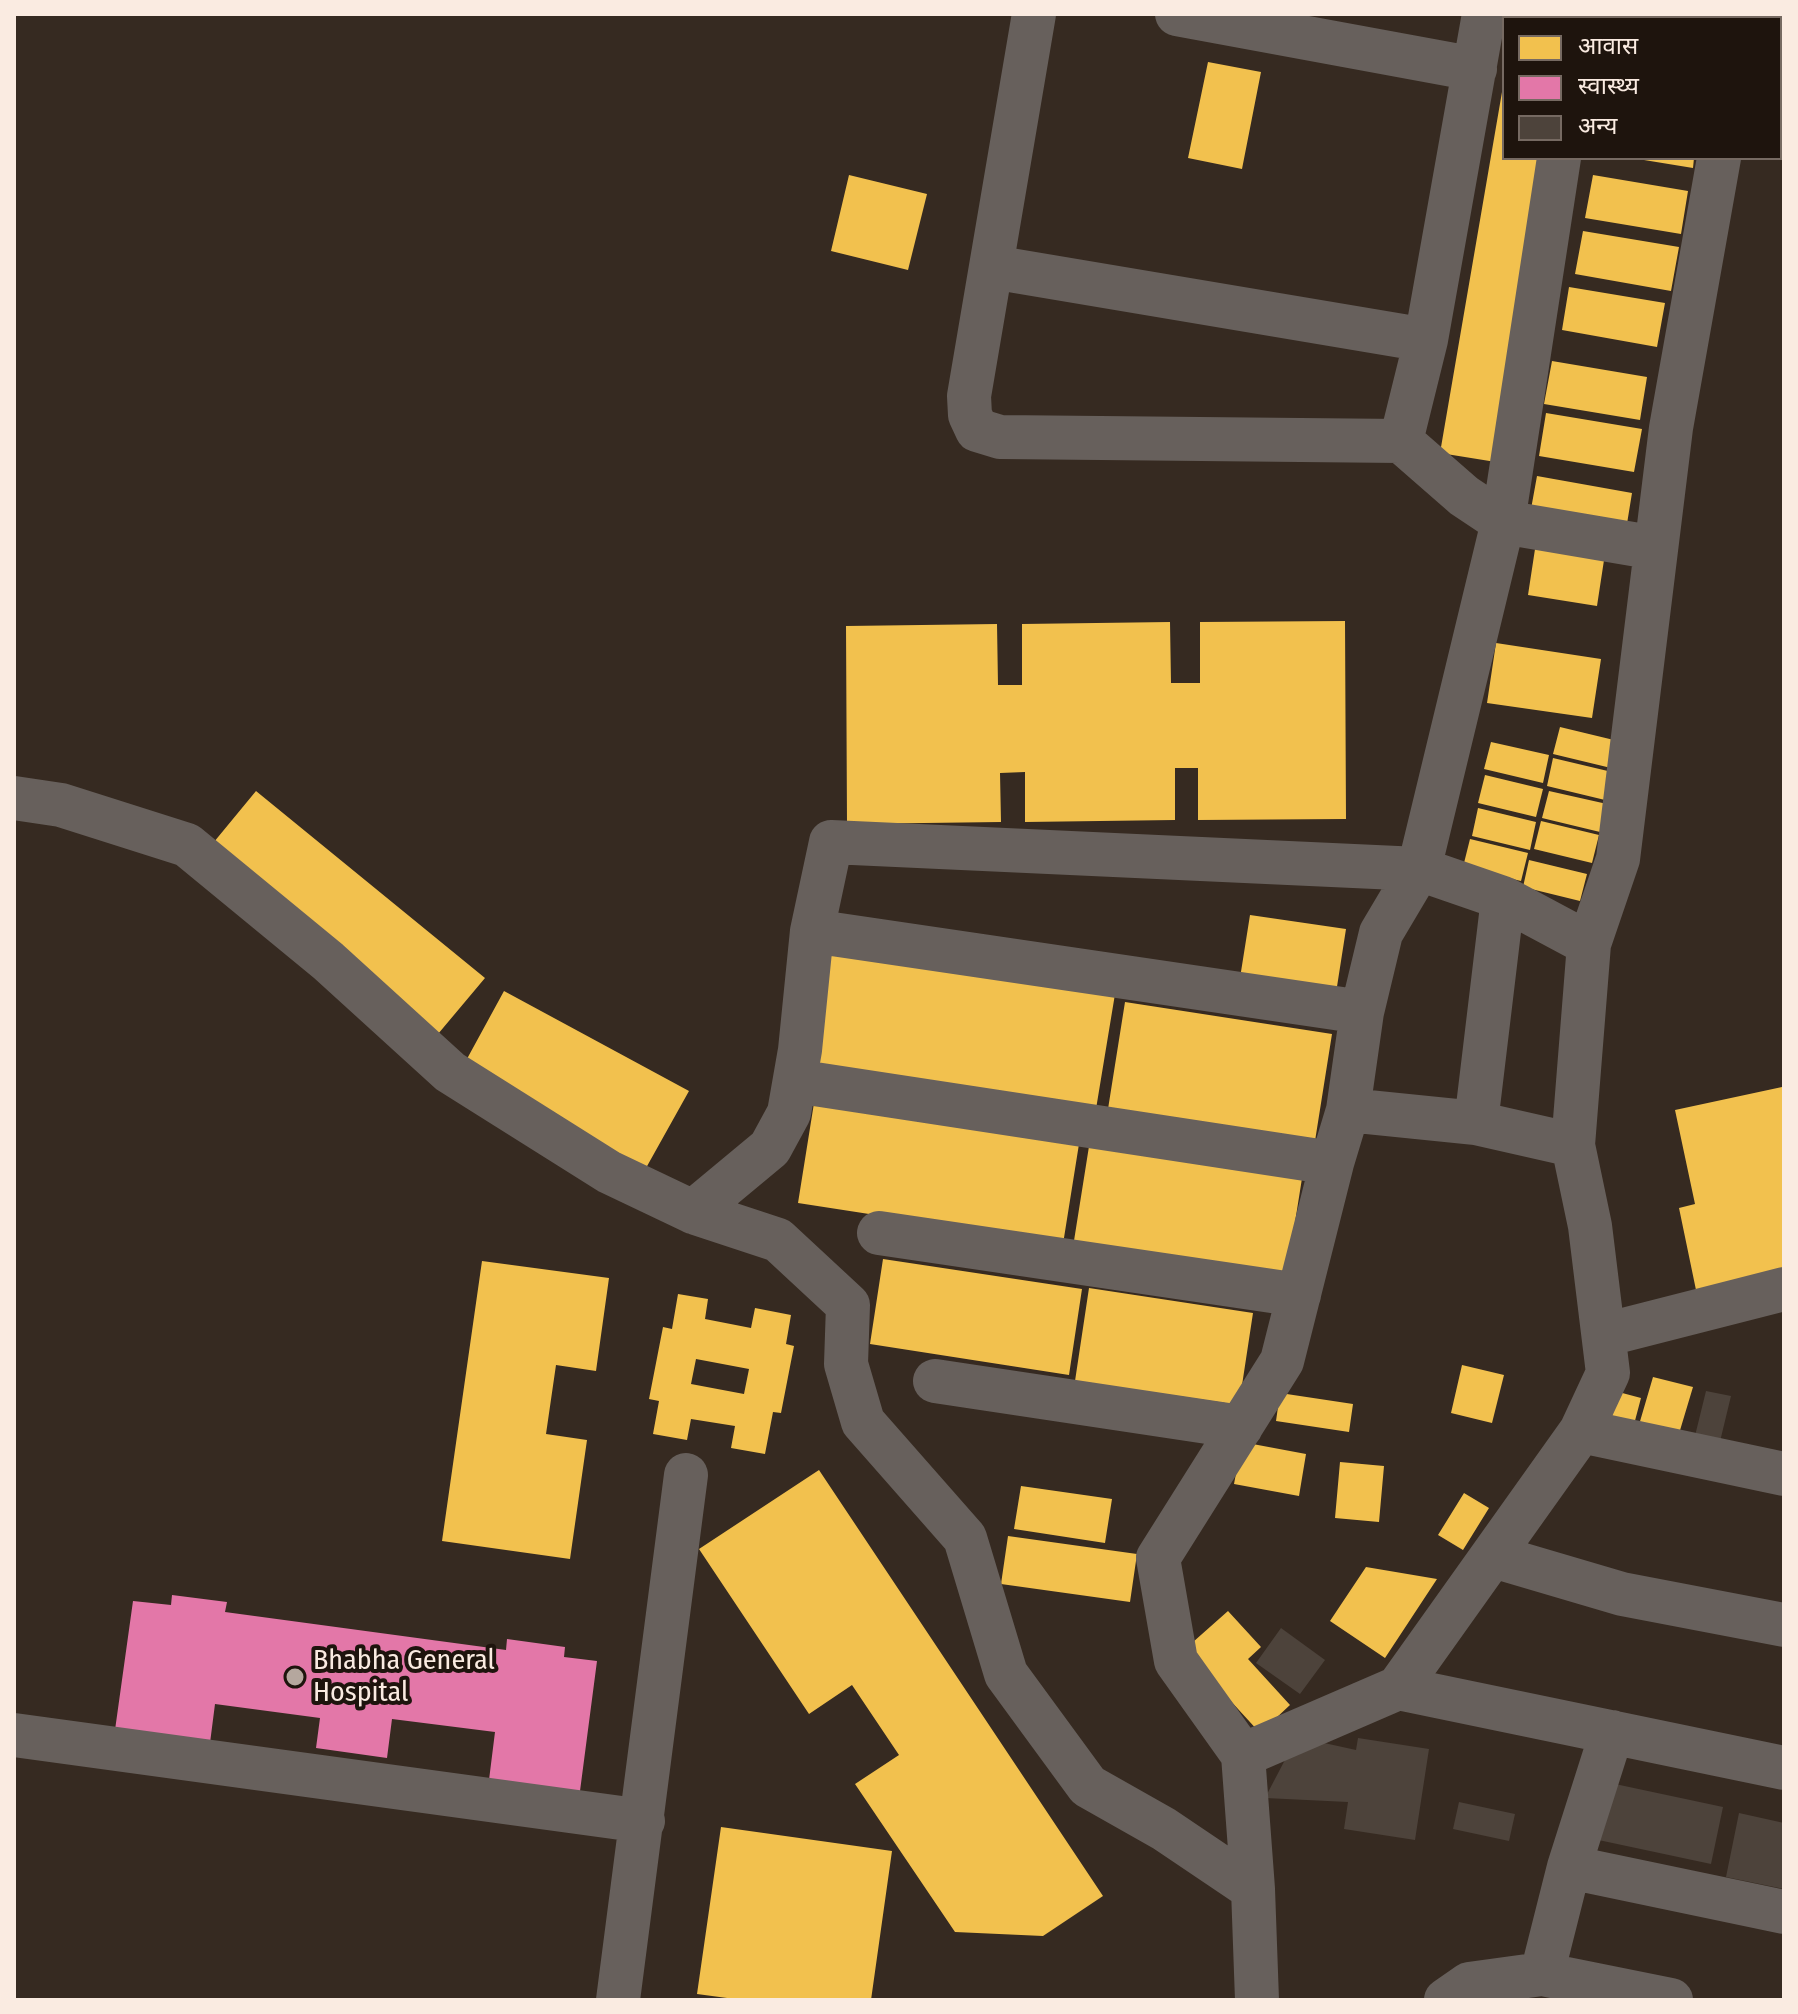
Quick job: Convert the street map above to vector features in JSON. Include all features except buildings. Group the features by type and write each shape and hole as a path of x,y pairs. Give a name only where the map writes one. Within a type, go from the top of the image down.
{"street":[{"path":"1034,14 969,396 970,415 977,430 1000,437 1401,441 1464,496 1503,522 1656,548"},
{"path":"1177,14 1475,69"},
{"path":"1401,441 1426,340 1484,14"},
{"path":"1257,2000 1243,1755 1176,1661 1158,1558 1282,1361 1348,1110 1362,1012 1381,933 1419,869 1503,522 1559,160"},
{"path":"1243,1755 1398,1688 1581,1431 1608,1373 1590,1226 1573,1145 1589,944 1618,859 1671,428 1719,160"},
{"path":"992,267 1426,340"},
{"path":"14,798 61,805 187,845 328,961 450,1072 609,1172 693,1212 778,1240 848,1305 846,1364 863,1422 965,1538 1006,1674 1088,1786 1164,1829 1253,1889"},
{"path":"693,1212 770,1148 789,1113 812,931 831,842 1419,869 1503,898 1589,944"},
{"path":"1476,1123 1503,898"},
{"path":"812,931 1362,1012"},
{"path":"795,1081 1332,1163"},
{"path":"1348,1110 1476,1123 1573,1145"},
{"path":"879,1233 1299,1295"},
{"path":"1604,1335 1784,1289"},
{"path":"935,1381 1241,1427"},
{"path":"1581,1431 1784,1474"},
{"path":"618,2000 686,1475"},
{"path":"1493,1556 1622,1594 1784,1625"},
{"path":"1398,1688 1784,1768"},
{"path":"1542,1974 1569,1867 1612,1732"},
{"path":"14,1735 643,1821"},
{"path":"1569,1867 1784,1912"},
{"path":"1446,2000 1469,1984 1542,1974 1671,2000"}],"place":[{"name":"Bhabha General Hospital","path":"295,1677"}]}
